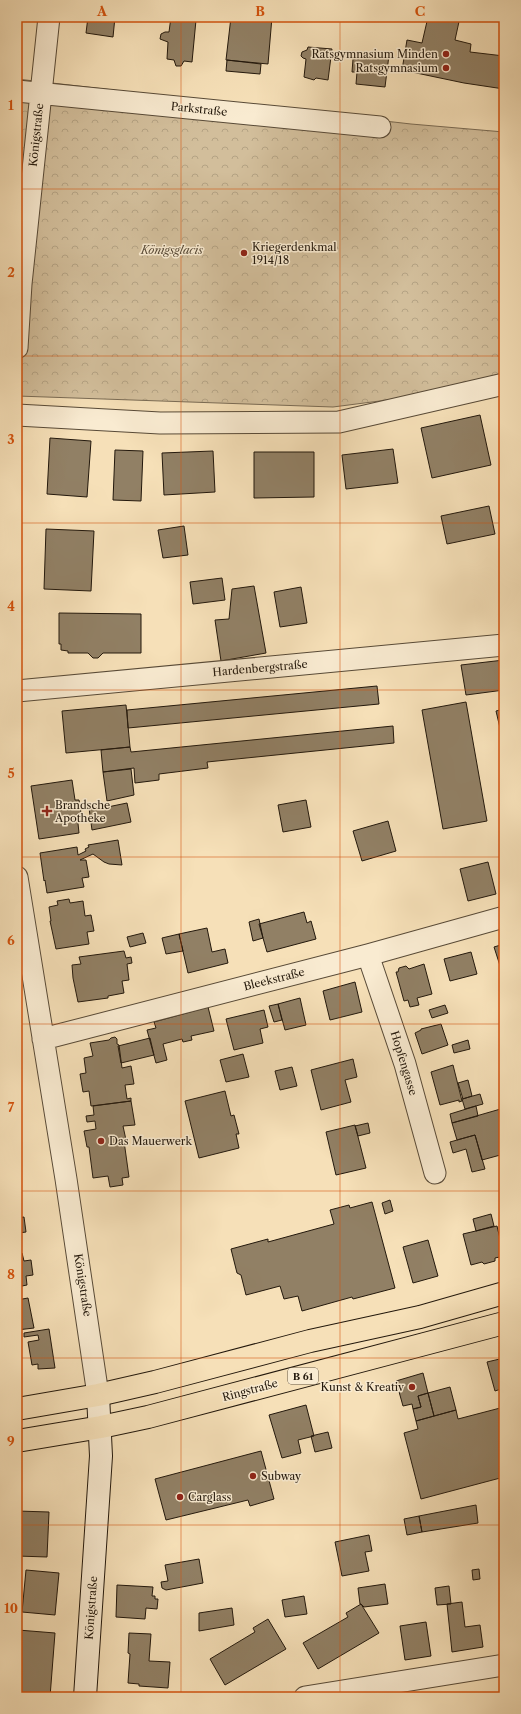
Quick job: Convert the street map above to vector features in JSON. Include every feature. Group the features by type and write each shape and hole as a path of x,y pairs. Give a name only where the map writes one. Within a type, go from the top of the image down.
{"main road":[{"path":"17,1409 98,1395 155,1382 310,1341 420,1317 504,1294"},
{"name":"Ringstraße","path":"17,1441 101,1427 148,1416 504,1323"},
{"name":"Königstraße","path":"85,1697 101,1464 101,1427 98,1395"}],"street":[{"name":"Königstraße","path":"17,348 21,284 50,17"},
{"name":"Parkstraße","path":"17,91 380,127"},
{"path":"17,415 160,423 339,422 504,384"},
{"name":"Hardenbergstraße","path":"17,691 504,645"},
{"name":"Königstraße","path":"17,877 69,1194 98,1395"},
{"name":"Bleekstraße","path":"43,1039 368,955 504,917"},
{"name":"Hopfengasse","path":"368,955 405,1064 436,1173"},
{"path":"305,1697 504,1665"}],"green space":[{"name":"Königsglacis","path":"17,79 411,124 504,132 504,385 333,407 17,396"}],"building":[{"path":"88,17 115,17 113,37 86,33"},
{"path":"171,17 196,20 192,62 184,61 181,66 176,66 174,60 167,59 168,42 160,39 161,34 169,32"},
{"path":"231,17 272,17 268,64 226,60"},
{"name":"Ratsgymnasium Minden","path":"428,17 460,17 455,40 471,44 470,52 504,56 504,89 464,83 402,70 407,40 422,43"},
{"path":"308,47 332,49 328,80 316,78 314,80 304,77 306,59 301,56 302,52 307,50"},
{"path":"359,52 389,55 385,87 356,84 357,72 352,72 353,59 359,59"},
{"path":"227,60 261,64 260,74 226,71"},
{"path":"480,415 491,465 432,478 421,428"},
{"path":"50,438 91,441 87,497 47,494"},
{"path":"393,449 398,483 346,489 342,455"},
{"path":"115,450 143,451 141,501 113,500"},
{"path":"213,451 215,492 164,495 162,453"},
{"path":"254,452 314,452 314,497 254,498"},
{"path":"489,506 495,534 447,544 441,516"},
{"path":"184,526 188,555 163,558 158,530"},
{"path":"46,529 94,531 91,591 44,589"},
{"path":"222,578 225,600 193,604 190,582"},
{"path":"254,586 266,653 221,661 215,620 229,619 232,589"},
{"path":"301,587 307,623 280,627 274,592"},
{"path":"59,613 141,614 141,653 103,653 98,658 93,658 88,653 68,653 68,651 61,650 61,644 59,644"},
{"path":"504,660 504,690 466,695 461,665"},
{"path":"377,686 379,704 128,728 127,710"},
{"path":"466,702 487,821 443,829 422,710"},
{"path":"126,705 130,747 66,753 62,711"},
{"path":"504,709 504,745 496,711"},
{"path":"393,726 394,743 207,762 208,768 159,774 159,780 135,783 134,768 103,772 101,750 130,747 131,752"},
{"path":"131,769 134,795 107,801 103,772"},
{"path":"72,780 75,800 79,800 81,813 77,814 79,833 39,839 31,786"},
{"path":"306,800 311,827 283,832 278,805"},
{"path":"127,803 131,822 92,830 89,808 93,807 93,810"},
{"path":"388,821 396,851 362,861 353,831"},
{"path":"118,840 122,865 109,864 93,854 80,860 86,860 89,877 82,878 84,887 47,893 40,853 77,847 78,855 86,851 85,849 89,847 88,845"},
{"path":"488,862 496,894 468,901 460,869"},
{"path":"69,899 70,903 83,901 85,916 91,915 94,931 87,932 89,944 56,949 50,921 49,907 58,905 57,901"},
{"path":"304,912 307,923 311,921 316,939 267,952 259,924"},
{"path":"259,919 263,938 253,941 249,922"},
{"path":"207,928 212,952 225,949 228,963 188,973 179,934"},
{"path":"143,933 146,943 130,947 127,937"},
{"path":"179,934 183,951 166,954 162,938"},
{"path":"504,944 504,978 494,947"},
{"path":"124,951 126,958 131,957 132,963 127,964 129,980 122,981 124,993 108,996 108,998 78,1002 72,965 81,964 79,957"},
{"path":"471,952 477,974 450,981 444,959"},
{"path":"424,964 432,994 417,998 419,1005 410,1007 408,1000 404,1001 396,972 398,972 399,968 406,966 409,969"},
{"path":"355,982 362,1012 330,1020 323,991"},
{"path":"300,998 306,1025 285,1030 278,1004"},
{"path":"278,1004 282,1020 274,1022 269,1006"},
{"path":"445,1005 448,1013 432,1018 429,1010"},
{"path":"208,1007 214,1031 191,1036 192,1040 183,1042 182,1039 163,1044 167,1060 156,1063 147,1030 156,1028 154,1022"},
{"path":"264,1010 268,1027 260,1029 263,1043 234,1050 226,1019"},
{"path":"441,1024 448,1045 422,1054 415,1033 421,1029"},
{"path":"115,1037 117,1039 117,1044 119,1045 122,1068 131,1066 134,1084 125,1085 127,1099 131,1098 131,1101 91,1106 89,1091 83,1092 80,1074 86,1073 84,1058 93,1056 90,1043 109,1040"},
{"path":"150,1038 154,1055 121,1063 118,1046"},
{"path":"468,1040 470,1049 454,1053 452,1045"},
{"path":"243,1054 249,1077 226,1082 220,1060"},
{"path":"353,1059 357,1077 345,1080 351,1102 321,1110 311,1070"},
{"path":"453,1065 462,1101 459,1102 459,1100 440,1105 431,1072"},
{"path":"292,1067 297,1086 280,1090 275,1071"},
{"path":"468,1080 472,1096 463,1099 458,1083"},
{"path":"225,1091 231,1116 234,1115 239,1134 236,1134 239,1148 199,1158 185,1101"},
{"path":"480,1094 483,1104 465,1109 462,1099"},
{"path":"131,1101 135,1125 123,1126 126,1140 124,1141 129,1177 122,1178 123,1185 110,1187 108,1176 93,1178 89,1147 87,1147 84,1131 96,1129 95,1121 87,1122 86,1116 94,1115 93,1106"},
{"path":"476,1106 478,1116 452,1123 450,1114"},
{"path":"504,1108 504,1154 482,1160 475,1135 457,1140 452,1123"},
{"path":"368,1123 370,1133 358,1136 355,1126"},
{"path":"355,1125 366,1168 336,1175 326,1132"},
{"path":"475,1135 485,1169 472,1172 466,1149 453,1153 450,1142"},
{"path":"390,1200 393,1211 385,1214 382,1203"},
{"path":"372,1202 395,1288 353,1299 352,1297 302,1311 298,1296 284,1299 280,1286 246,1295 241,1275 237,1273 231,1249 268,1239 268,1242 334,1224 330,1210 349,1205 350,1208"},
{"path":"491,1214 494,1226 476,1231 473,1219"},
{"path":"24,1217 26,1232 19,1233 21,1242 17,1243 17,1218"},
{"path":"497,1226 504,1256 495,1258 495,1261 484,1264 482,1262 471,1265 463,1234"},
{"path":"428,1240 438,1276 413,1283 403,1247"},
{"path":"17,1253 22,1253 24,1261 31,1260 33,1275 26,1276 27,1285 17,1287"},
{"path":"28,1298 34,1328 17,1330 17,1300"},
{"path":"49,1329 55,1368 38,1369 38,1364 32,1365 28,1342 39,1340 38,1335 24,1337 24,1333"},
{"path":"504,1358 504,1388 495,1391 487,1362"},
{"name":"Kunst & Kreativ","path":"423,1373 428,1393 418,1396 421,1407 413,1409 412,1404 403,1406 396,1381"},
{"path":"450,1387 456,1410 434,1416 428,1393"},
{"path":"428,1393 434,1416 416,1421 413,1409 421,1407 418,1396"},
{"path":"306,1405 314,1436 298,1440 301,1453 282,1458 269,1415"},
{"path":"504,1407 504,1477 421,1499 404,1433 418,1429 416,1421 456,1410 458,1419"},
{"path":"328,1432 332,1448 315,1452 311,1436"},
{"path":"261,1451 274,1499 250,1506 248,1500 166,1520 155,1479"},
{"path":"476,1505 478,1523 422,1532 419,1516"},
{"path":"17,1511 49,1512 47,1557 17,1556"},
{"path":"419,1516 422,1532 407,1535 404,1519"},
{"path":"369,1535 372,1551 365,1552 369,1571 342,1576 335,1542"},
{"path":"199,1559 203,1583 166,1590 162,1588 161,1582 168,1581 165,1565"},
{"path":"479,1569 480,1579 473,1580 472,1570"},
{"path":"26,1570 59,1573 55,1615 22,1612"},
{"path":"385,1584 388,1604 364,1607 360,1604 358,1588"},
{"path":"117,1585 153,1587 152,1596 155,1596 155,1599 158,1599 157,1609 146,1608 145,1619 116,1617"},
{"path":"449,1586 451,1604 437,1605 435,1588"},
{"path":"304,1596 307,1614 285,1617 282,1600"},
{"path":"462,1602 465,1627 480,1625 483,1647 452,1652 447,1604"},
{"path":"361,1604 379,1633 318,1669 303,1643 348,1617 346,1613"},
{"path":"232,1608 234,1625 199,1631 199,1613"},
{"path":"504,1609 504,1633 500,1610"},
{"path":"268,1619 286,1649 225,1685 210,1659 255,1632 253,1628"},
{"path":"426,1622 431,1656 405,1660 400,1626"},
{"path":"18,1630 55,1633 50,1697 17,1697"},
{"path":"129,1633 151,1634 149,1661 170,1662 168,1688 139,1686 139,1684 128,1683 130,1654 128,1653"}],"place":[{"name":"Ratsgymnasium Minden","path":"446,54"},
{"name":"Ratsgymnasium","path":"446,68"},
{"name":"Kriegerdenkmal 1914/18","path":"244,253"},
{"name":"Brandsche Apotheke","path":"47,811"},
{"name":"Das Mauerwerk","path":"101,1141"},
{"name":"Kunst & Kreativ","path":"412,1387"},
{"name":"Subway","path":"253,1476"},
{"name":"Carglass","path":"180,1497"}]}
